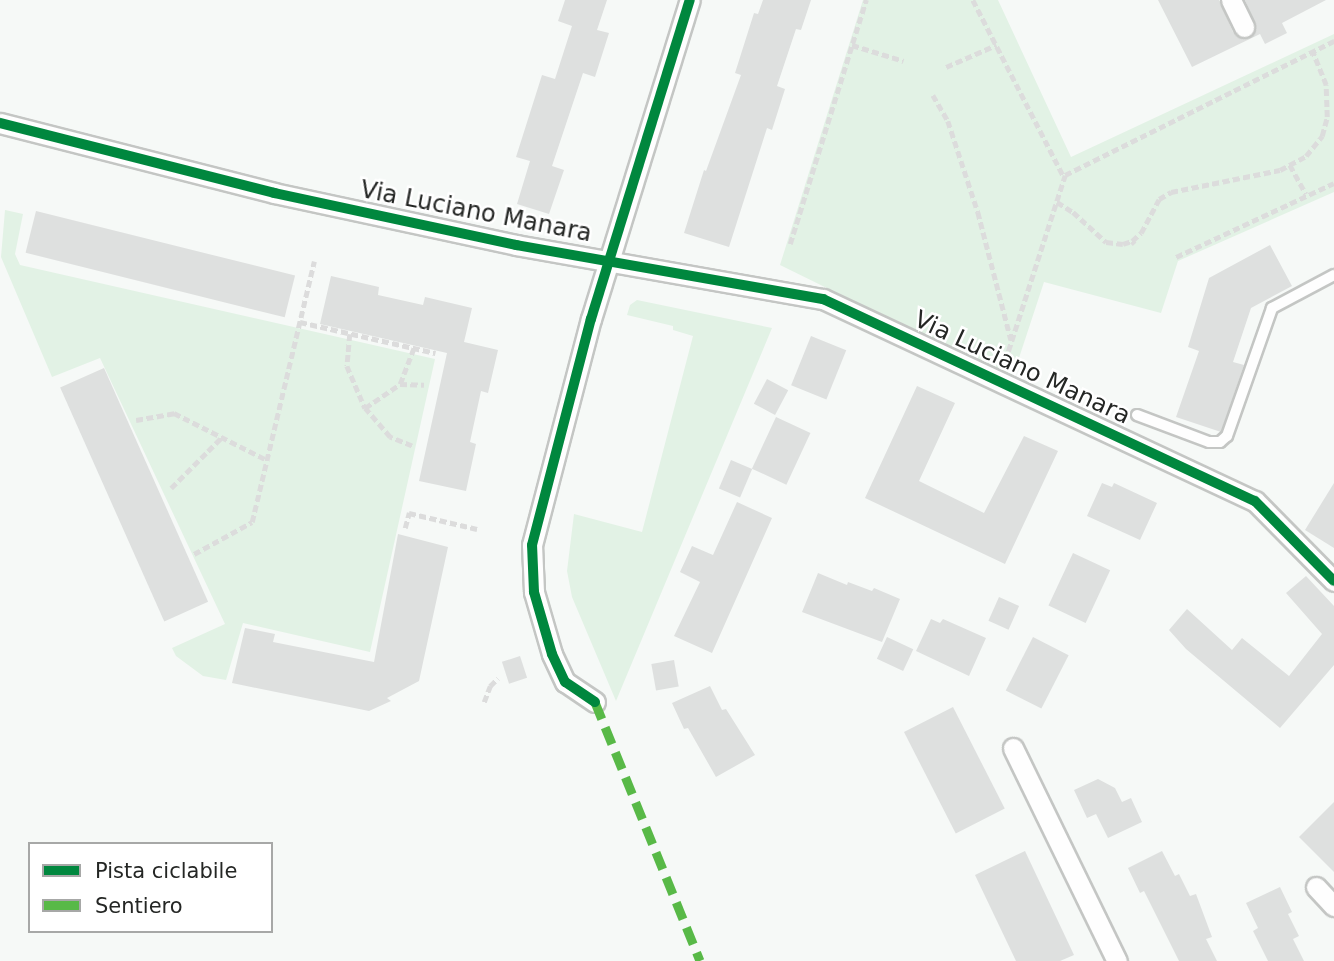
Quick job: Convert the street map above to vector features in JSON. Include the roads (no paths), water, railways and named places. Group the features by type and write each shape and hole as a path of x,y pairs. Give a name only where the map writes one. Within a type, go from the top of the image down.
{"street":[{"path":"595,702 565,682 552,654 534,592 531,555 609,259 690,0"},
{"path":"1231,0 1244,27"},
{"name":"Via Luciano Manara","path":"0,123 274,192 516,245 609,259 823,299 1255,501 1334,581"},
{"path":"1013,748 1117,961"},
{"path":"1316,887 1334,906"}],"lane":[{"path":"1137,415 1209,442 1220,442 1227,436 1272,307 1334,275"}]}
